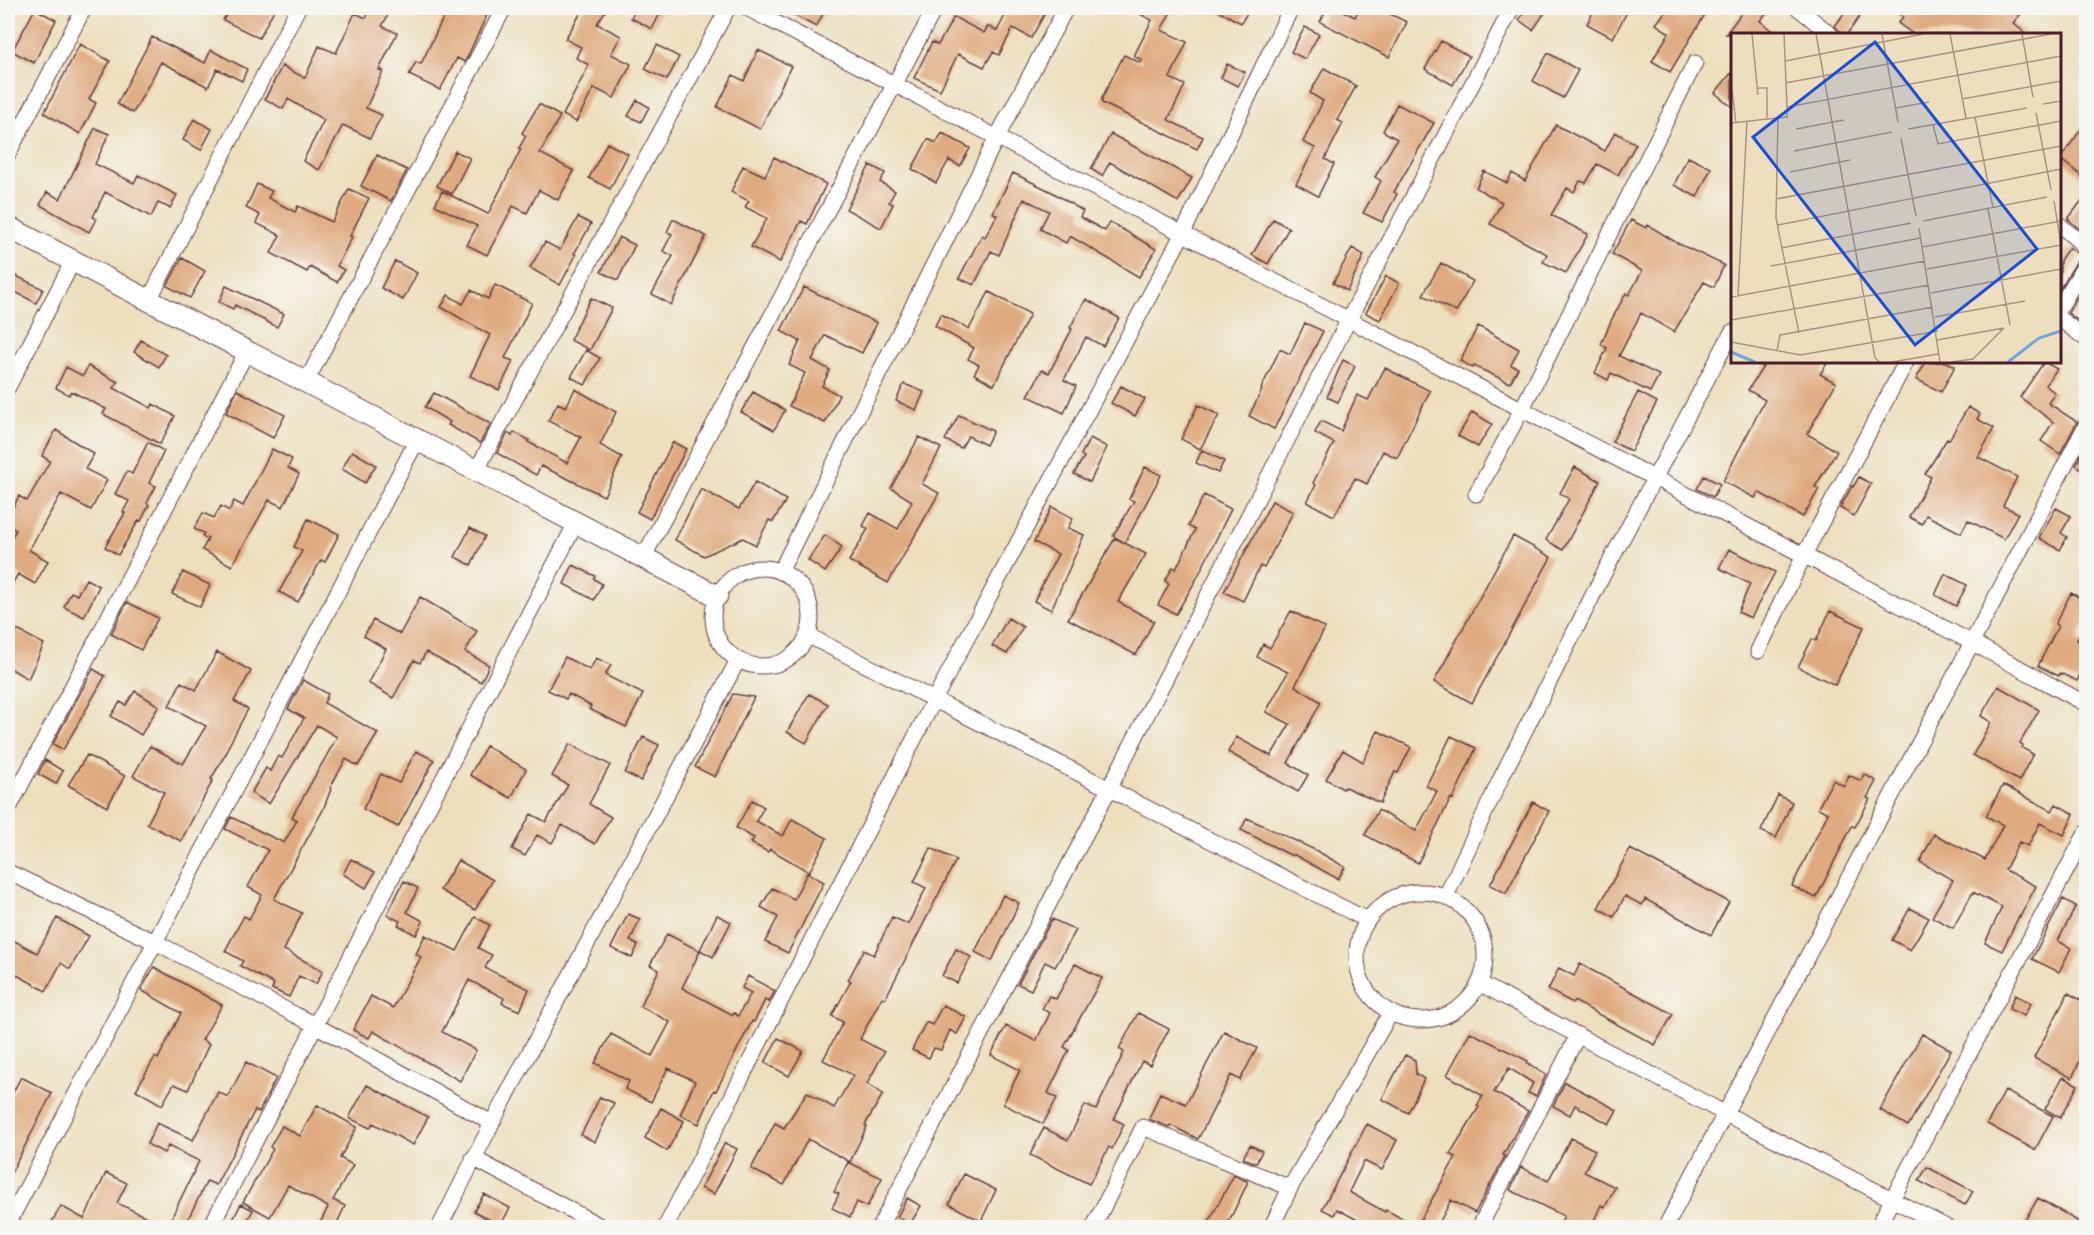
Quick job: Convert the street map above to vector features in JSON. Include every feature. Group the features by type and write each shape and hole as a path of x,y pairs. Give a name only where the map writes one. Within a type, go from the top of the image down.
{"street":[{"path":"8,154 84,8"},
{"path":"149,300 298,8"},
{"path":"306,382 504,8"},
{"path":"476,471 728,8"},
{"path":"747,8 1804,555 2086,704"},
{"path":"643,558 935,8"},
{"path":"780,572 997,137 1066,8"},
{"path":"665,1227 934,700 1183,234 1291,8"},
{"path":"879,1227 1109,789 1349,319 1512,8"},
{"path":"1798,8 1829,33"},
{"path":"1476,494 1522,409 1695,63"},
{"path":"8,226 717,596"},
{"path":"2061,226 2086,248"},
{"path":"8,387 73,261"},
{"path":"2061,305 2086,263"},
{"path":"2061,320 2086,339"},
{"path":"1446,896 1531,717 1603,575 1731,334"},
{"path":"8,810 248,351"},
{"path":"1758,651 1804,555 1905,363"},
{"path":"1665,1227 2086,425"},
{"path":"8,1224 417,440"},
{"path":"210,1227 577,521"},
{"path":"756,568 768,568 780,572 798,584 808,603 810,614 807,635 793,654 772,665 749,664 738,660 720,644 715,632 713,614 717,596 733,577 744,572 756,568"},
{"path":"807,635 1367,920"},
{"path":"439,1227 473,1158 738,660"},
{"path":"1877,1227 2086,832"},
{"path":"8,872 155,942 315,1025 492,1122"},
{"path":"1424,892 1446,896 1467,910 1480,931 1485,953 1479,983 1468,999 1445,1015 1422,1020 1410,1019 1391,1012 1371,996 1359,971 1357,958 1359,941 1367,920 1382,905 1400,895 1424,892"},
{"path":"1479,983 1724,1113 1948,1227"},
{"path":"1271,1227 1290,1188 1391,1012"},
{"path":"1479,1227 1578,1035"},
{"path":"1093,1227 1143,1127 1290,1188"},
{"path":"473,1158 604,1227"}],"building":[{"path":"230,8 275,8 259,38 223,20"},
{"path":"371,8 392,8 382,26 397,33 379,70 383,71 366,108 382,115 370,138 343,125 319,170 303,161 324,120 288,99 283,109 265,99 282,66 305,78 319,46 336,53 355,13 366,18"},
{"path":"459,8 490,8 465,62 457,58 440,90 409,75 416,62 421,64 446,12 455,16"},
{"path":"584,8 607,8 597,24 621,36 611,54 631,64 614,98 594,88 576,122 563,115 589,65 576,58 581,47 565,39"},
{"path":"636,8 663,8 652,29 631,18"},
{"path":"781,8 826,8 816,27"},
{"path":"1009,8 1048,8 1031,38 1013,28 999,55 993,52 984,67 958,54 940,90 914,78 932,42 938,45 954,17 984,33 988,26 997,31"},
{"path":"1128,8 1173,8 1161,30 1187,42 1170,78 1185,85 1168,120 1203,137 1197,149 1102,103 1102,98 1124,55 1141,63 1142,60 1134,56 1152,20"},
{"path":"1213,8 1250,8 1241,23"},
{"path":"1327,8 1336,8 1355,17 1359,8 1377,8 1407,22 1389,57 1320,22"},
{"path":"1527,8 1548,8 1533,30 1519,20"},
{"path":"1595,8 1629,8 1613,38 1587,24"},
{"path":"1668,8 1709,8 1670,72 1652,61 1669,33 1656,24"},
{"path":"1745,8 1770,8 1760,21 1775,33 1726,34"},
{"path":"1848,8 1866,8 1848,33 1842,33 1835,26"},
{"path":"1890,8 2026,8 2013,23 2025,33 1912,33 1898,23 1903,17"},
{"path":"35,9 56,20 34,63 12,51"},
{"path":"1305,27 1319,34 1305,59 1291,52"},
{"path":"152,37 205,63 211,50 247,69 242,81 217,69 208,87 161,62 133,113 117,104"},
{"path":"1441,41 1469,56 1453,85 1425,69"},
{"path":"80,44 110,61 89,99 96,103 80,134 44,113"},
{"path":"657,45 679,57 667,80 645,69"},
{"path":"758,50 791,66 760,129 717,107 733,75 744,81"},
{"path":"1548,53 1578,70 1563,98 1533,81"},
{"path":"1227,64 1245,72 1238,86 1221,78"},
{"path":"1324,68 1356,86 1337,120 1343,123 1325,159 1334,164 1318,196 1296,184 1315,148 1303,142 1323,101 1310,93"},
{"path":"1731,73 1731,106 1715,93"},
{"path":"637,100 649,107 641,122 628,116"},
{"path":"539,104 560,116 540,153 574,171 558,200 539,190 527,213 513,206 487,255 467,245 477,226 435,205 442,191 488,214 521,149 519,148 526,136 522,133"},
{"path":"1397,104 1434,123 1394,192 1397,194 1382,222 1363,213 1381,181 1375,177 1397,139 1383,131"},
{"path":"194,119 212,129 201,150 183,140"},
{"path":"2086,122 2086,179 2061,158"},
{"path":"1556,125 1605,151 1615,132 1636,144 1618,175 1597,164 1586,183 1580,181 1574,192 1567,188 1551,215 1588,234 1566,273 1543,262 1547,254 1490,224 1502,202 1476,188 1484,171 1507,183 1512,173 1525,181"},
{"path":"95,128 109,134 95,164 134,183 138,175 177,195 170,208 158,203 151,217 105,192 93,217 96,219 89,232 40,205 47,192 60,199"},
{"path":"942,133 970,148 960,166 949,160 936,183 912,169 928,139 936,143"},
{"path":"1111,134 1192,178 1178,202 1110,162 1102,176 1091,169"},
{"path":"607,143 628,154 610,189 589,178"},
{"path":"455,151 470,158 452,194 437,186"},
{"path":"377,155 407,170 391,201 361,186"},
{"path":"774,157 826,184 807,224 801,221 780,262 751,247 767,218 745,207 749,201 731,192 743,166 765,176"},
{"path":"1688,157 1711,168 1697,197 1674,185"},
{"path":"870,165 885,173 880,182 895,191 889,202 893,204 881,228 846,209"},
{"path":"1013,173 1052,192 1083,211 1080,217 1105,231 1110,222 1156,249 1139,277 1070,236 1066,243 1040,229 1049,211 1024,199 999,255 991,251 974,285 959,278 982,235 985,237 997,215 993,213"},
{"path":"257,184 272,191 268,198 295,212 298,206 332,222 349,189 369,198 337,266 344,270 337,282 310,267 307,272 271,253 280,235 256,223 260,215 246,208"},
{"path":"2086,195 2086,235 2068,219"},
{"path":"578,217 591,224 560,285 530,268 545,242 560,250"},
{"path":"673,219 706,236 671,305 652,294 673,256 663,251 672,234 667,232"},
{"path":"1273,219 1289,228 1268,264 1252,255"},
{"path":"1631,220 1646,228 1648,225 1677,243 1724,265 1714,287 1704,282 1674,332 1641,313 1619,356 1659,375 1650,392 1611,373 1608,380 1595,373 1607,348 1601,344 1612,319 1626,293 1629,295 1642,271 1612,254"},
{"path":"619,237 635,245 618,280 601,272"},
{"path":"2069,247 2080,256 2061,287 2061,259"},
{"path":"1352,248 1364,255 1347,291 1333,283"},
{"path":"182,258 205,271 190,298 167,286"},
{"path":"395,261 417,273 403,300 381,288"},
{"path":"1441,263 1473,281 1456,312 1423,295"},
{"path":"8,272 43,289 36,303 8,288"},
{"path":"1386,276 1399,283 1380,320 1366,313"},
{"path":"495,285 532,303 505,358 513,361 499,390 470,376 490,335 441,307 448,295 463,304 471,290 488,299"},
{"path":"226,286 284,314 277,327 235,305 233,309 219,302"},
{"path":"804,287 877,323 862,353 825,335 812,360 830,370 822,386 839,395 825,423 789,406 805,373 789,365 800,341 781,331"},
{"path":"989,292 1030,314 994,385 974,374 979,365 968,359 974,348 935,326 941,314 969,329"},
{"path":"2080,292 2086,297 2086,327 2068,313"},
{"path":"591,298 612,308 590,350 570,340"},
{"path":"1086,299 1119,318 1103,346 1086,337 1064,380 1076,386 1064,413 1028,396 1042,370 1049,373"},
{"path":"1305,323 1323,331 1274,429 1249,416 1280,349 1290,354"},
{"path":"1478,326 1519,349 1511,365 1518,368 1510,383 1460,361"},
{"path":"141,340 166,355 159,367 134,352"},
{"path":"586,350 600,358 585,385 571,377"},
{"path":"1343,360 1355,366 1338,402 1327,397"},
{"path":"1765,363 1827,363 1820,374 1836,383 1807,434 1837,451 1815,487 1819,489 1803,517 1758,492 1755,498 1723,481 1765,400 1748,390"},
{"path":"1925,363 1949,363 1955,366 1941,392 1916,379"},
{"path":"2043,363 2057,369 2045,385 2055,393 2048,403 2077,422 2060,454 2041,441 2053,422 2020,397"},
{"path":"88,366 118,382 114,388 151,408 153,404 175,416 160,444 103,414 106,409 71,391 69,395 56,388 66,367 83,376"},
{"path":"1385,368 1430,391 1397,458 1383,451 1367,484 1355,478 1334,516 1307,502 1316,485 1313,483 1334,443 1315,433 1321,421 1341,431 1357,395 1368,400"},
{"path":"904,384 924,392 916,410 896,401"},
{"path":"1121,386 1145,399 1135,416 1111,403"},
{"path":"575,389 616,412 600,445 622,457 604,496 541,466 536,475 497,453 508,433 512,436 514,432 567,463 581,437 548,421 558,403 566,407"},
{"path":"237,390 285,415 273,438 226,413"},
{"path":"753,392 785,410 774,430 741,412"},
{"path":"1638,392 1657,402 1631,451 1612,442"},
{"path":"434,393 491,424 480,443 448,425 450,422 425,407"},
{"path":"1198,405 1219,415 1200,449 1181,439"},
{"path":"1968,407 1980,414 1977,419 1994,428 1978,457 2017,477 2003,506 2018,513 2004,539 1968,520 1961,533 1926,515 1922,524 1909,517 1931,477 1925,474 1947,439 1949,440"},
{"path":"1472,412 1492,424 1478,447 1458,436"},
{"path":"959,415 993,431 986,445 968,436 961,448 945,440"},
{"path":"56,430 94,454 85,469 107,480 91,510 61,494 29,550 48,561 35,584 18,574 8,591 8,543 16,530 8,526 8,517 19,496 27,501 50,461 42,456"},
{"path":"919,437 941,448 922,484 939,493 888,583 849,561 868,529 863,526 870,513 898,529 912,501 891,488"},
{"path":"1090,438 1107,447 1090,482 1074,474 1084,457 1081,455"},
{"path":"148,442 164,451 149,483 156,486 141,521 139,520 118,555 105,547 125,513 123,512 129,501 115,494 127,471 132,474"},
{"path":"673,442 686,449 650,519 637,512"},
{"path":"2086,445 2086,472 2076,465"},
{"path":"272,449 292,459 288,468 299,474 283,507 269,500 232,566 202,550 208,539 202,536 204,533 194,529 203,513 214,518 221,506 229,511 234,501 243,506"},
{"path":"1202,450 1224,461 1218,473 1196,463"},
{"path":"352,451 376,465 365,483 342,469"},
{"path":"1145,467 1161,475 1125,543 1113,536 1134,501 1129,499"},
{"path":"1575,467 1600,481 1563,550 1546,540 1569,499 1560,493"},
{"path":"1704,476 1720,484 1713,497 1697,489"},
{"path":"1859,477 1871,484 1854,516 1840,508"},
{"path":"755,482 786,500 773,522 769,520 756,545 743,538 704,556 675,540 701,489 739,509"},
{"path":"1204,495 1231,509 1196,580 1176,614 1158,605 1169,584 1165,581 1173,567 1176,569 1195,530 1188,526"},
{"path":"1272,501 1293,512 1264,568 1260,566 1243,601 1224,592"},
{"path":"1052,507 1073,518 1068,528 1084,535 1051,610 1034,601 1058,554 1034,542"},
{"path":"2056,508 2071,516 2061,533 2067,537 2060,550 2039,538"},
{"path":"308,519 339,534 325,562 321,560 298,602 279,592 302,551 294,547"},
{"path":"470,528 485,536 471,565 455,557"},
{"path":"825,535 842,547 825,572 808,560"},
{"path":"1513,536 1551,557 1472,703 1434,682"},
{"path":"1115,538 1146,554 1118,602 1154,621 1136,655 1068,619"},
{"path":"1729,549 1775,572 1751,618 1738,612 1750,584 1719,568"},
{"path":"573,565 595,576 594,579 602,584 594,600 564,584"},
{"path":"183,572 210,585 200,607 172,594"},
{"path":"1945,574 1967,585 1956,606 1935,595"},
{"path":"86,579 99,586 84,617 64,607 71,592 77,595"},
{"path":"2071,593 2086,601 2086,621 2077,640 2086,644 2086,661 2077,681 2038,666 2058,626 2055,624"},
{"path":"420,597 477,631 465,652 489,665 481,682 426,652 420,663 414,660 393,698 368,683 386,649 364,636 373,620 400,634"},
{"path":"127,602 158,618 141,650 111,634"},
{"path":"1291,611 1325,628 1295,686 1321,702 1288,763 1308,775 1298,792 1228,752 1236,737 1271,756 1290,724 1266,712 1288,672 1257,657 1263,644 1270,648"},
{"path":"1830,611 1864,627 1835,685 1798,667 1812,639 1816,641"},
{"path":"1008,618 1023,627 1007,654 992,646"},
{"path":"8,625 44,644 28,679 8,667"},
{"path":"217,652 251,671 234,701 248,709 181,841 147,824 164,792 133,776 150,746 183,764 206,726 169,706 181,682 196,690"},
{"path":"565,657 590,670 596,658 611,665 605,675 643,694 626,727 589,709 591,706 569,694 566,699 548,690"},
{"path":"93,669 105,676 63,750 53,744"},
{"path":"303,680 328,694 324,703 378,733 358,766 346,759 330,788 323,810 274,899 302,913 284,950 323,971 316,984 299,976 289,997 272,989 274,984 240,966 243,961 225,951 244,916 249,919 262,895 248,887 268,850 225,829 231,817 284,843 297,820 292,817 337,737 317,725 269,804 251,793 266,768 270,771 278,756 282,758 304,718 288,709"},
{"path":"1998,686 2039,710 2020,743 2023,745 2022,748 2033,754 2019,781 1973,755 1991,722 1981,716"},
{"path":"135,691 159,706 141,735 111,716 120,702 126,705"},
{"path":"733,694 754,697 715,777 695,767"},
{"path":"809,694 828,704 806,743 787,732"},
{"path":"1378,731 1411,747 1398,773 1395,772 1380,803 1345,787 1343,789 1326,779 1343,750 1363,762"},
{"path":"1451,736 1476,748 1453,799 1451,798 1418,863 1365,835 1378,810 1416,831 1437,791 1426,786"},
{"path":"643,737 659,745 641,781 625,773"},
{"path":"570,744 610,765 589,804 611,817 595,844 562,825 552,843 537,835 525,856 512,849 531,814 546,822 568,785 552,776"},
{"path":"486,746 526,769 511,798 470,775"},
{"path":"416,751 434,760 398,827 363,809 381,774 399,783"},
{"path":"87,755 125,776 107,807 68,785"},
{"path":"45,760 63,771 56,784 38,774"},
{"path":"1864,774 1876,781 1867,798 1870,799 1855,827 1852,826 1816,898 1792,886 1828,813 1818,808 1833,780 1844,786 1849,775 1861,781"},
{"path":"2003,785 2052,811 2056,804 2074,814 2064,835 2040,823 2028,846 2019,842 2005,870 2036,886 2002,951 1985,943 2002,907 1973,892 1953,928 1932,917 1953,880 1920,862 1934,834 1985,860 2003,825 1986,816"},
{"path":"1778,795 1792,802 1776,838 1761,831"},
{"path":"752,800 764,807 756,821 781,835 783,836 792,819 827,838 809,872 770,849 768,852 751,843 754,838 736,828"},
{"path":"1533,802 1549,811 1506,893 1490,885"},
{"path":"1247,818 1345,867 1338,879 1293,854 1292,856 1241,830"},
{"path":"931,848 956,860 885,999 882,997 860,1039 884,1052 867,1084 883,1094 865,1125 867,1126 850,1162 808,1139 784,1185 751,1169 775,1123 784,1128 807,1092 834,1108 853,1075 823,1060 843,1022 832,1016 851,981 848,980 864,950 874,955 892,917 908,924 926,888 914,882"},
{"path":"1630,849 1729,902 1711,935 1645,899 1642,905 1625,896 1614,917 1598,908"},
{"path":"351,859 375,872 366,888 343,874"},
{"path":"458,860 493,880 475,910 440,890"},
{"path":"807,873 824,882 788,953 765,942 778,917 761,907 772,888 794,899"},
{"path":"404,881 418,888 407,912 423,921 416,935 398,925 400,921 387,915"},
{"path":"1003,895 1019,903 992,961 975,952"},
{"path":"2063,899 2076,906 2058,941 2071,948 2059,972 2032,959"},
{"path":"1910,908 1929,918 1910,950 1892,940"},
{"path":"628,914 640,919 630,941 638,945 632,958 611,948"},
{"path":"717,915 731,922 713,957 700,950"},
{"path":"475,917 490,925 478,948 492,955 485,968 529,989 520,1011 502,1003 504,998 469,980 442,1032 476,1050 460,1081 373,1031 369,1038 353,1030 371,996 393,1008 421,957 416,954 425,935 457,951"},
{"path":"57,918 89,936 70,969 61,963 46,991 8,970 8,950 13,940 37,953"},
{"path":"1052,919 1076,930 1055,967 1045,962 1031,990 1018,984"},
{"path":"667,934 700,951 682,988 733,1015 734,1013 738,1016 751,993 742,988 748,976 775,991 769,1002 765,1000 754,1022 752,1021 716,1091 714,1090 699,1124 680,1115 695,1081 668,1068 651,1102 625,1089 629,1081 595,1063 611,1034 652,1056 670,1022 640,1006 659,970 650,965"},
{"path":"956,949 971,957 957,983 942,976"},
{"path":"1075,964 1102,978 1064,1047 1069,1050 1048,1093 1057,1098 1043,1124 1003,1104 1020,1070 991,1055 1006,1026 1036,1041 1050,1013 1042,1009 1049,996 1056,999"},
{"path":"1580,964 1673,1014 1655,1045 1574,1001 1573,1003 1548,990 1559,968 1574,976"},
{"path":"154,967 222,1005 202,1040 209,1044 188,1090 174,1084 162,1105 136,1090 155,1057 158,1059 181,1013 141,990"},
{"path":"2068,993 2086,1003 2086,1047 2072,1078 2034,1058"},
{"path":"2015,995 2031,1003 2024,1016 2009,1009"},
{"path":"943,1005 966,1017 957,1034 950,1030 941,1050 934,1048 929,1058 912,1050 926,1022 932,1025"},
{"path":"1138,1013 1169,1029 1150,1065 1142,1061 1114,1119 1124,1124 1112,1149 1109,1147 1089,1184 1030,1155 1044,1128 1068,1140 1085,1105 1096,1110 1124,1052 1119,1049"},
{"path":"1224,1031 1257,1048 1240,1080 1231,1075 1198,1139 1170,1125 1169,1127 1149,1119 1160,1093 1186,1104"},
{"path":"1470,1032 1528,1061 1527,1063 1546,1075 1536,1096 1528,1093 1533,1083 1509,1068 1494,1092 1528,1111 1503,1155 1505,1156 1475,1213 1451,1200 1437,1227 1430,1227 1419,1222 1456,1157 1450,1154 1479,1107 1477,1106 1483,1096 1447,1075"},
{"path":"1922,1034 1951,1050 1908,1126 1880,1110"},
{"path":"778,1038 803,1051 789,1076 765,1063"},
{"path":"1405,1055 1415,1060 1416,1074 1424,1079 1408,1113 1382,1099"},
{"path":"246,1062 276,1078 259,1112 255,1110 216,1185 207,1181 184,1227 167,1227 199,1161 168,1146 164,1153 147,1144 157,1123 193,1140 218,1092 228,1097"},
{"path":"21,1077 52,1093 8,1179 8,1102"},
{"path":"2063,1077 2078,1085 2060,1118 2045,1109"},
{"path":"1565,1082 1617,1110 1609,1124 1575,1105 1570,1115 1553,1106"},
{"path":"367,1085 428,1117 413,1145 373,1123 370,1128 349,1118"},
{"path":"2005,1091 2053,1116 2035,1150 1987,1124"},
{"path":"600,1097 614,1103 595,1142 581,1135"},
{"path":"317,1105 357,1127 340,1158 353,1165 333,1200 345,1206 335,1227 318,1227 328,1207 288,1185 270,1217 243,1202 273,1149 270,1147 282,1126 300,1136"},
{"path":"661,1108 684,1121 667,1151 645,1138"},
{"path":"1367,1124 1397,1140 1382,1170 1364,1161 1349,1192 1418,1227 1371,1227 1337,1209 1334,1215 1322,1209"},
{"path":"1571,1138 1595,1150 1584,1172 1615,1187 1605,1207 1601,1205 1591,1227 1558,1227 1564,1216 1510,1190 1521,1167 1548,1181"},
{"path":"725,1143 737,1149 714,1194 701,1188"},
{"path":"1250,1145 1262,1151 1256,1163 1243,1158"},
{"path":"848,1162 882,1178 867,1207 857,1202 850,1217 832,1208 839,1194 834,1192"},
{"path":"1927,1167 1973,1191 1965,1205 1919,1181"},
{"path":"106,1173 127,1183 117,1203 167,1227 49,1227 61,1206 84,1219"},
{"path":"964,1174 996,1190 981,1221 949,1204"},
{"path":"1234,1175 1247,1181 1247,1184 1231,1217 1224,1227 1206,1227"},
{"path":"484,1194 510,1208 500,1226 474,1211"},
{"path":"907,1198 921,1206 910,1224 897,1217"},
{"path":"2038,1198 2086,1226 2086,1227 2021,1227"},
{"path":"241,1204 253,1210 244,1227 229,1227"}]}
